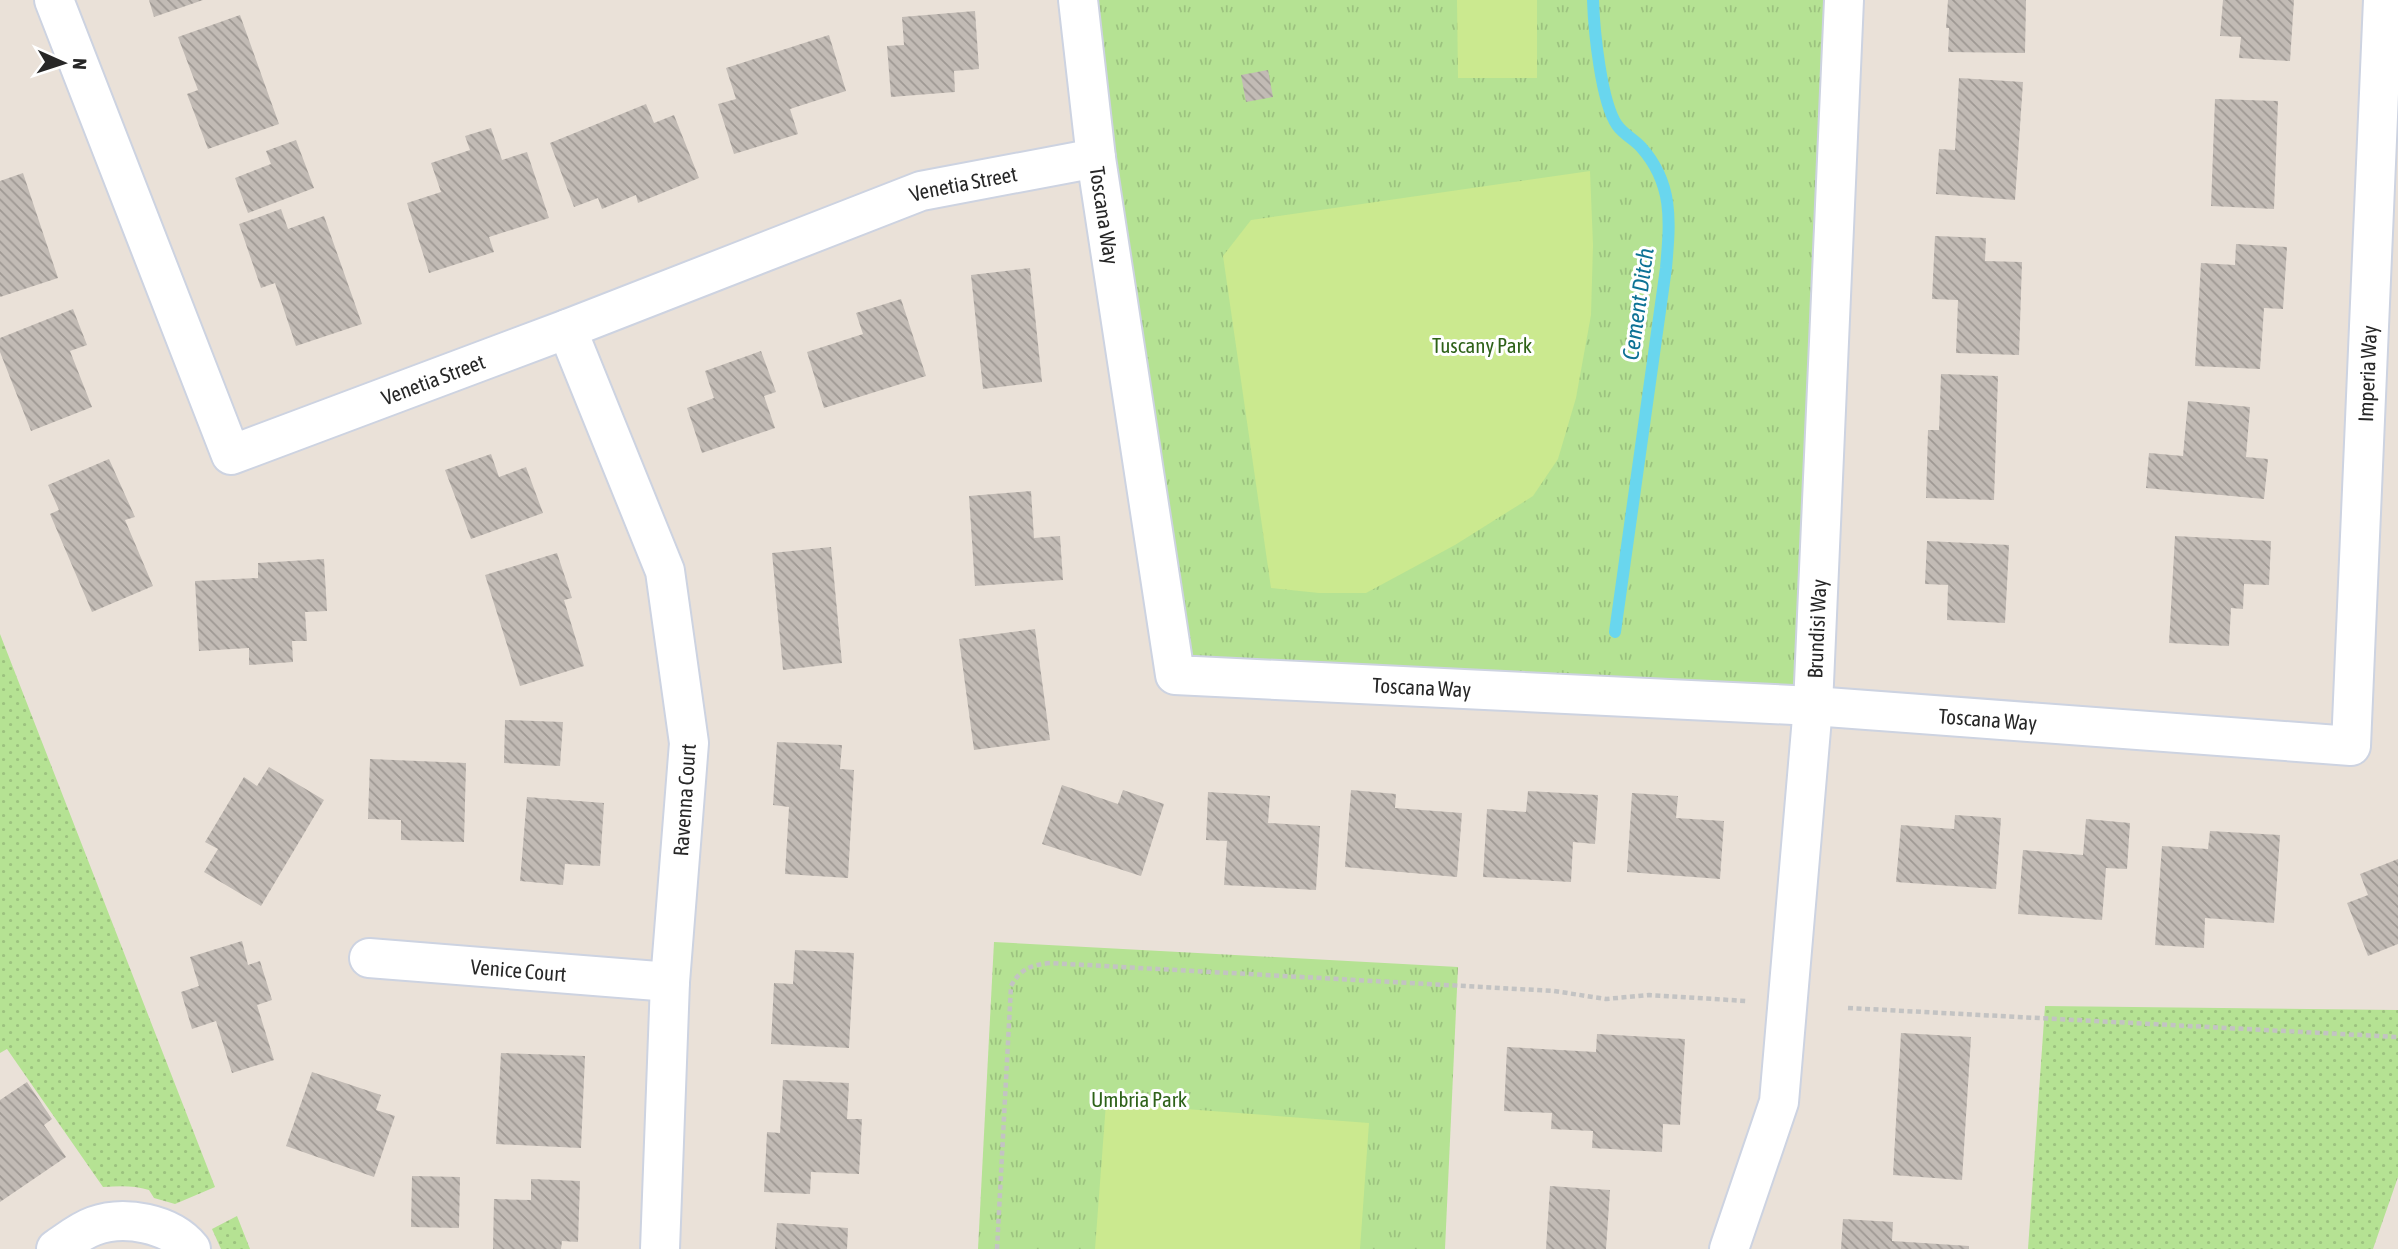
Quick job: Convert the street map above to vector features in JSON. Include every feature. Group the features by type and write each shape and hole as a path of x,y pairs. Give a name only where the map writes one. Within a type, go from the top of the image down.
{"street":[{"name":"Venetia Street","path":"54,0 231,455 567,329 920,191 1096,158"},
{"name":"Toscana Way","path":"1078,0 1096,158 1175,676 1814,706 2351,746"},
{"name":"Brundisi Way","path":"1729,1249 1779,1102 1814,706 1844,0"},
{"name":"Imperia Way","path":"2351,746 2383,0"},
{"name":"Ravenna Court","path":"567,329 665,571 690,743 670,982 660,1249"},
{"name":"Venice Court","path":"369,958 670,982"},
{"path":"56,1249 87,1230 113,1222 159,1227 174,1233 191,1249"}],"path":[{"path":"997,1249 1011,986 1017,974 1032,965 1050,963 1554,991 1606,999 1649,995 1746,1001"},
{"path":"1848,1007 2398,1037"}],"green space":[{"name":"Tuscany Park","path":"1078,0 1844,0 1813,706 1175,675"},
{"path":"1457,0 1537,0 1537,78 1458,78"},
{"path":"1590,171 1593,245 1591,315 1576,398 1558,459 1533,496 1455,545 1366,593 1319,593 1271,588 1223,256 1251,220"},
{"path":"0,634 215,1187 175,1204 154,1198 149,1190 143,1188 103,1187 7,1049 0,1053"},
{"name":"Umbria Park","path":"994,942 1458,967 1445,1249 978,1249"},
{"path":"2045,1006 2398,1010 2398,1177 2373,1249 2028,1249"},
{"path":"1106,1103 1369,1123 1360,1249 1095,1249"},
{"path":"237,1216 250,1249 221,1249 212,1229"}],"building":[{"path":"149,0 203,0 154,17"},
{"path":"1948,0 2026,0 2025,53 1948,52"},
{"path":"2223,0 2294,0 2290,61 2239,58 2241,37 2220,36"},
{"path":"975,11 979,69 954,71 955,92 891,97 887,46 904,45 902,17"},
{"path":"240,15 279,124 208,149 187,94 198,90 178,37"},
{"path":"829,35 846,91 790,109 798,134 734,154 718,104 736,99 726,68"},
{"path":"1268,70 1273,97 1246,102 1241,75"},
{"path":"1959,78 2023,82 2015,200 1936,194 1939,149 1955,150"},
{"path":"2215,99 2278,101 2274,209 2211,206"},
{"path":"646,104 654,123 674,115 699,178 638,203 636,195 602,209 598,198 574,207 550,143"},
{"path":"491,128 502,160 527,152 549,218 489,237 494,252 429,273 407,203 441,192 431,163 470,150 465,136"},
{"path":"296,140 314,188 248,213 235,178 271,164 266,151"},
{"path":"23,173 58,278 0,297 0,181"},
{"path":"281,209 288,229 324,216 362,324 296,346 275,283 261,288 239,224"},
{"path":"1935,236 1986,238 1985,261 2022,262 2019,355 1956,353 1958,300 1932,299"},
{"path":"2236,244 2287,247 2283,309 2264,308 2260,369 2195,366 2201,263 2235,265"},
{"path":"1030,268 1042,382 983,389 971,275"},
{"path":"901,299 926,376 824,408 807,352 863,334 856,313"},
{"path":"73,309 87,345 70,351 92,407 31,431 0,352 0,338"},
{"path":"761,351 776,392 764,396 775,428 702,453 687,408 714,398 705,371"},
{"path":"1941,374 1998,376 1994,500 1926,498 1928,430 1939,430"},
{"path":"2188,401 2250,407 2246,457 2268,459 2264,499 2146,488 2149,453 2183,456"},
{"path":"491,454 499,477 526,467 543,513 471,539 445,470"},
{"path":"109,459 135,517 125,520 153,586 92,612 50,514 59,510 48,485"},
{"path":"1031,491 1034,538 1060,536 1063,580 975,586 969,496"},
{"path":"2175,536 2271,541 2269,585 2244,584 2243,609 2231,608 2229,646 2169,643"},
{"path":"1927,541 2009,545 2005,623 1947,620 1948,585 1925,584"},
{"path":"831,547 842,663 783,670 772,553"},
{"path":"557,553 572,598 564,600 584,666 520,686 485,575"},
{"path":"324,559 327,611 305,612 307,641 292,641 293,662 249,665 249,648 199,651 195,581 258,578 258,563"},
{"path":"1035,629 1050,740 974,750 959,639"},
{"path":"505,720 563,722 560,766 504,763"},
{"path":"777,742 842,745 840,769 854,770 848,878 785,874 789,807 773,805"},
{"path":"370,759 466,763 464,842 401,840 401,820 368,819"},
{"path":"269,767 324,800 261,906 204,872 218,849 205,842 244,777 257,786"},
{"path":"1062,785 1118,804 1123,790 1164,804 1141,876 1042,844"},
{"path":"1351,790 1396,794 1395,808 1462,813 1457,877 1345,867"},
{"path":"1528,791 1598,795 1595,844 1573,842 1571,882 1483,877 1487,809 1526,812"},
{"path":"1208,792 1270,796 1268,823 1320,826 1316,890 1224,885 1227,841 1206,840"},
{"path":"1632,793 1678,796 1676,818 1724,821 1720,879 1627,872"},
{"path":"527,797 604,803 600,866 565,864 563,885 520,881"},
{"path":"1955,815 2001,818 1996,889 1896,882 1901,825 1954,829"},
{"path":"2086,819 2130,823 2127,869 2106,868 2102,920 2018,914 2023,850 2083,855"},
{"path":"2210,831 2280,835 2274,923 2205,918 2204,948 2155,945 2162,846 2208,849"},
{"path":"2398,859 2398,944 2368,956 2347,903 2368,895 2360,874"},
{"path":"242,941 248,965 260,961 272,1000 257,1005 274,1060 232,1073 216,1021 192,1029 181,992 199,986 190,957"},
{"path":"795,950 854,953 849,1048 771,1044 774,983 793,984"},
{"path":"1901,1033 1971,1037 1962,1180 1893,1175"},
{"path":"1597,1034 1685,1039 1680,1125 1663,1124 1662,1152 1592,1148 1593,1131 1551,1129 1552,1113 1504,1111 1507,1047 1596,1052"},
{"path":"501,1053 585,1056 581,1148 496,1144"},
{"path":"312,1072 381,1095 376,1110 395,1116 374,1177 286,1146"},
{"path":"783,1080 849,1083 847,1119 862,1119 859,1174 811,1172 810,1194 764,1192 767,1132 780,1133"},
{"path":"27,1082 52,1119 44,1125 66,1157 0,1202 0,1100"},
{"path":"412,1176 460,1177 459,1228 411,1227"},
{"path":"531,1179 580,1181 578,1242 562,1241 561,1249 493,1249 494,1199 531,1200"},
{"path":"1550,1186 1610,1190 1606,1249 1546,1249"},
{"path":"1843,1219 1893,1222 1892,1241 1969,1246 1969,1249 1841,1249"},
{"path":"777,1223 848,1228 847,1249 775,1249"}],"waterway":[{"name":"Cement Ditch","path":"1593,0 1599,65 1611,114 1619,128 1638,144 1652,161 1664,189 1669,219 1666,268 1615,632"}]}
